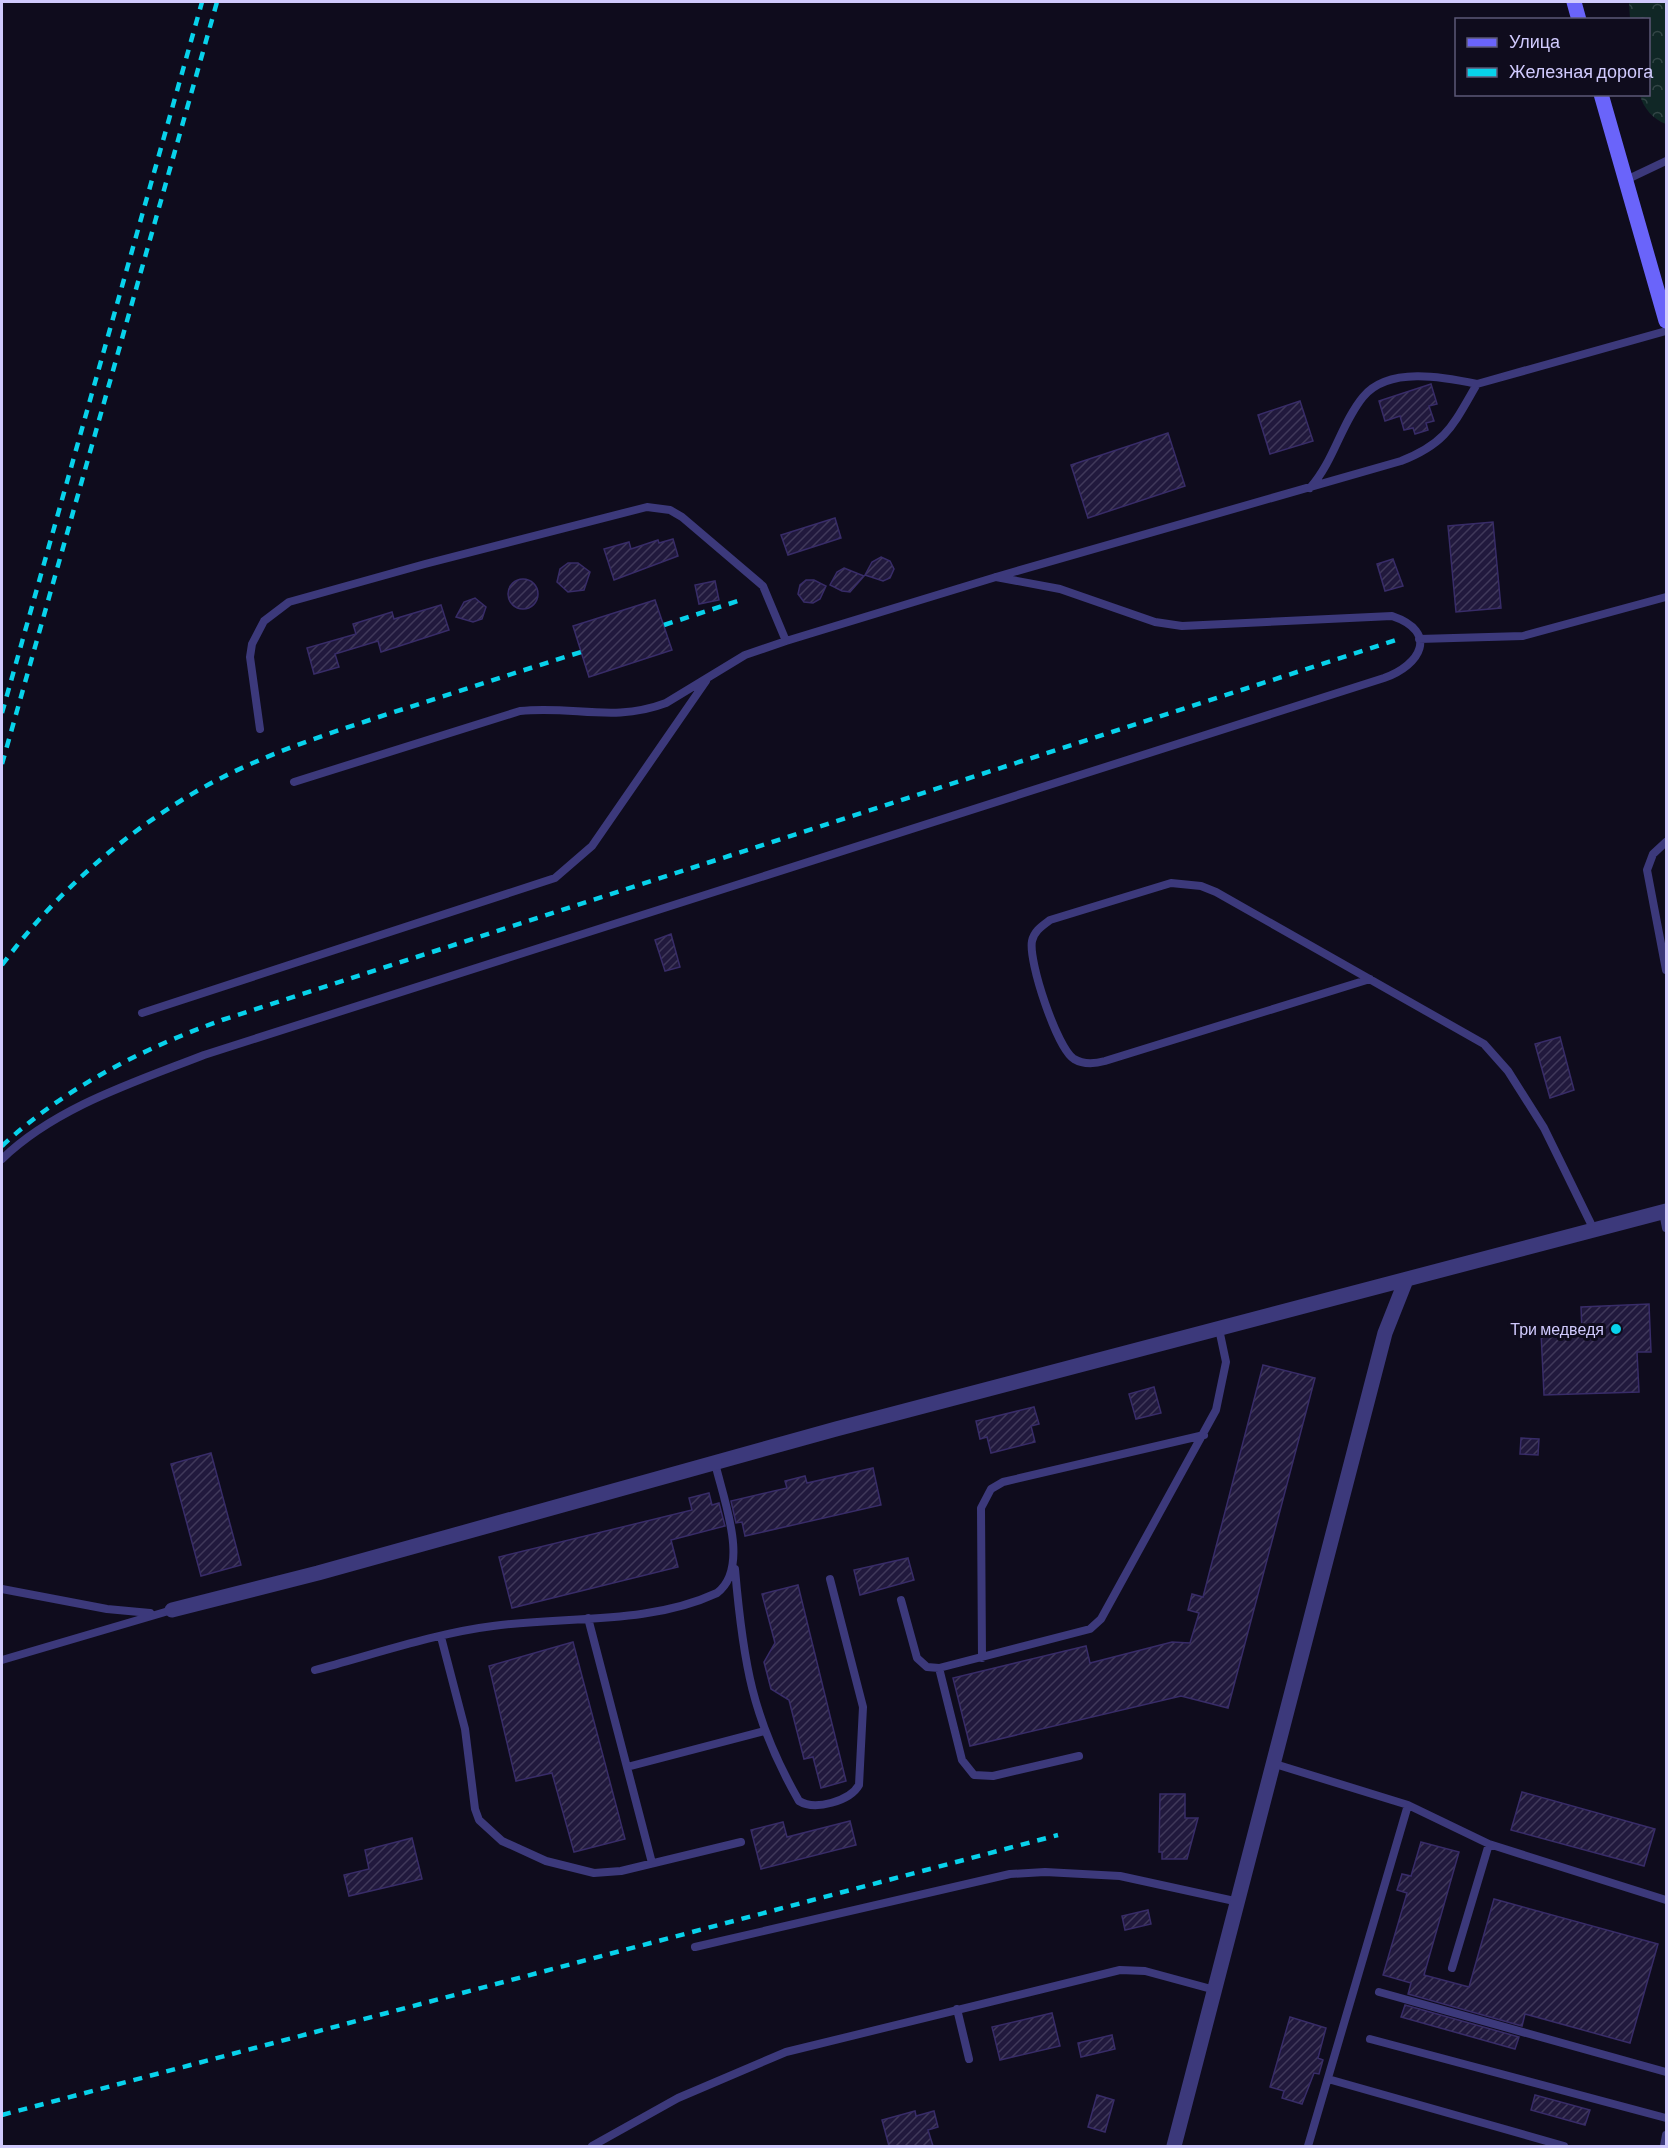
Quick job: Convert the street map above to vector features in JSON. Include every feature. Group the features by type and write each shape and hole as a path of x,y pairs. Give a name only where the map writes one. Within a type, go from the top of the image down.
{"main road":[{"path":"1574,2 1578,18"},
{"path":"1602,96 1666,321"}],"street":[{"path":"172,1610 318,1573 715,1463 1665,1211"},
{"path":"1174,2146 1385,1333 1406,1280"}],"lane":[{"path":"1626,180 1666,161"},
{"path":"1309,489 1327,466 1358,404 1372,388 1394,380 1420,377 1477,384 1666,331"},
{"path":"294,782 520,711 543,708 610,715 653,708 666,703 745,655 786,641 996,577 1401,462 1435,445 1446,436 1477,384"},
{"path":"260,729 250,657 252,644 264,621 289,602 647,507 670,510 682,517 753,576 770,598 786,641"},
{"path":"2,1159 33,1133 67,1114 138,1081 204,1055 1384,678 1399,672 1416,660 1419,639 1410,624 1378,615 1225,626 1182,626 1155,622 1060,589 996,577"},
{"path":"1419,639 1523,636 1666,597"},
{"path":"142,1013 555,878 592,846 709,677"},
{"path":"1666,842 1653,854 1647,870 1666,969"},
{"path":"1371,979 1106,1061 1081,1063 1072,1058 1059,1039 1034,967 1032,939 1039,928 1050,920 1158,885 1201,886 1216,892 1371,979 1484,1044 1498,1058 1544,1128 1594,1230"},
{"path":"1665,1211 1666,1228"},
{"path":"901,1600 917,1658 927,1667 939,1668 1079,1634 1101,1619 1216,1410 1225,1374 1225,1351 1219,1329"},
{"path":"982,1658 981,1508 991,1490 1003,1482 1204,1435"},
{"path":"715,1463 733,1543 744,1659 764,1731 799,1801 805,1805 846,1798 856,1791 859,1785 863,1707 830,1579"},
{"path":"315,1670 492,1626 642,1614 709,1596 728,1585 734,1559"},
{"path":"2,1589 127,1612 172,1610"},
{"path":"2,1660 172,1610"},
{"path":"588,1618 652,1863"},
{"path":"441,1637 465,1729 475,1809 479,1820 502,1841 546,1861 594,1873 621,1870 741,1842"},
{"path":"939,1668 962,1760 974,1774 993,1776 1079,1756"},
{"path":"627,1767 764,1731"},
{"path":"1275,1764 1408,1805 1489,1844 1666,1900"},
{"path":"1308,2146 1408,1805"},
{"path":"1452,1968 1489,1844"},
{"path":"695,1947 1010,1874 1045,1872 1111,1875 1239,1902"},
{"path":"591,2146 678,2098 786,2052 957,2009 1131,1969 1215,1990"},
{"path":"1379,1992 1666,2072"},
{"path":"957,2009 969,2059"},
{"path":"1370,2039 1666,2118"},
{"path":"1328,2079 1543,2144 1564,2146"},
{"path":"1664,2146 1666,2135"}],"green space":[{"path":"1629,2 1666,2 1666,124 1657,120 1650,113 1640,96 1650,96 1650,18 1630,18"}],"building":[{"path":"1431,384 1437,404 1429,406 1434,421 1426,423 1428,430 1415,434 1413,428 1404,430 1400,416 1385,421 1379,401"},
{"path":"1300,401 1313,441 1270,454 1258,415"},
{"path":"1168,433 1185,486 1088,518 1071,465"},
{"path":"835,518 841,538 788,555 781,535"},
{"path":"1493,522 1501,608 1456,612 1448,526"},
{"path":"673,539 678,556 614,580 604,549 629,542 631,549 658,540 659,543"},
{"path":"881,557 890,561 894,569 890,578 883,581 865,575 872,562"},
{"path":"1393,559 1403,586 1385,591 1377,564"},
{"path":"568,563 578,563 590,572 584,590 568,592 557,582 560,569"},
{"path":"844,568 864,576 850,592 830,585 837,572"},
{"path":"523,579 534,583 538,594 534,605 523,609 512,605 508,594 512,583"},
{"path":"806,580 814,580 826,586 820,599 813,603 804,602 798,594 800,585"},
{"path":"715,581 719,600 699,604 695,585"},
{"path":"475,598 486,607 482,619 473,622 456,617 464,602"},
{"path":"655,600 672,650 589,677 573,626"},
{"path":"441,605 449,630 381,652 378,641 335,654 339,667 314,674 307,648 356,634 353,624 392,612 394,619"},
{"path":"671,934 680,967 665,971 655,940"},
{"path":"1560,1037 1574,1090 1550,1098 1535,1044"},
{"name":"Три медведя","path":"1649,1304 1651,1352 1637,1352 1639,1392 1544,1395 1541,1332 1582,1330 1581,1307"},
{"path":"1263,1365 1315,1378 1228,1708 1181,1696 970,1746 953,1678 1086,1646 1090,1663 1172,1642 1190,1643 1199,1613 1188,1610 1192,1594 1203,1597"},
{"path":"1154,1387 1161,1413 1136,1419 1129,1394"},
{"path":"1034,1407 1039,1424 1031,1426 1035,1442 991,1453 987,1437 980,1439 976,1421"},
{"path":"1521,1438 1539,1439 1538,1455 1520,1454"},
{"path":"211,1453 241,1565 201,1576 171,1464"},
{"path":"873,1468 881,1505 745,1536 742,1522 736,1523 731,1501 787,1488 785,1481 805,1476 807,1483"},
{"path":"709,1493 712,1505 719,1503 725,1526 671,1540 678,1567 512,1608 499,1557 692,1510 689,1498"},
{"path":"908,1558 914,1580 860,1595 854,1570"},
{"path":"798,1585 846,1781 821,1788 813,1757 804,1759 789,1700 771,1689 764,1662 775,1643 762,1594"},
{"path":"573,1642 625,1839 574,1852 552,1773 516,1781 489,1666"},
{"path":"1522,1792 1655,1829 1644,1866 1511,1830"},
{"path":"1160,1794 1185,1794 1185,1818 1198,1818 1187,1859 1162,1859 1162,1852 1159,1852"},
{"path":"850,1821 856,1845 761,1869 751,1830 783,1822 787,1837"},
{"path":"412,1838 422,1879 349,1896 344,1875 369,1869 365,1850"},
{"path":"1421,1842 1459,1852 1424,1975 1469,1987 1494,1899 1658,1944 1630,2043 1525,2014 1522,2026 1408,1994 1411,1983 1383,1975 1407,1893 1397,1890 1402,1874 1411,1876"},
{"path":"1148,1910 1151,1924 1125,1930 1122,1916"},
{"path":"1405,2005 1519,2037 1515,2049 1401,2017"},
{"path":"1052,2013 1060,2046 1000,2060 992,2027"},
{"path":"1290,2017 1326,2028 1318,2058 1323,2060 1319,2074 1314,2073 1302,2104 1282,2098 1284,2091 1270,2087"},
{"path":"1112,2035 1115,2049 1081,2057 1078,2043"},
{"path":"1097,2095 1114,2100 1105,2132 1088,2127"},
{"path":"1535,2095 1590,2110 1585,2125 1531,2110"},
{"path":"915,2111 916,2116 934,2111 938,2127 928,2130 933,2146 889,2146 882,2120"}],"railway":[{"path":"2,713 202,2"},
{"path":"2,764 217,2"},
{"path":"664,625 741,600"},
{"path":"2,1146 51,1106 105,1072 192,1031 222,1020 1399,639"},
{"path":"2,965 44,914 90,868 142,827 197,791 244,767 316,738 581,652"},
{"path":"2,2115 1058,1835"}],"place":[{"name":"Три медведя","path":"1616,1329"}]}
